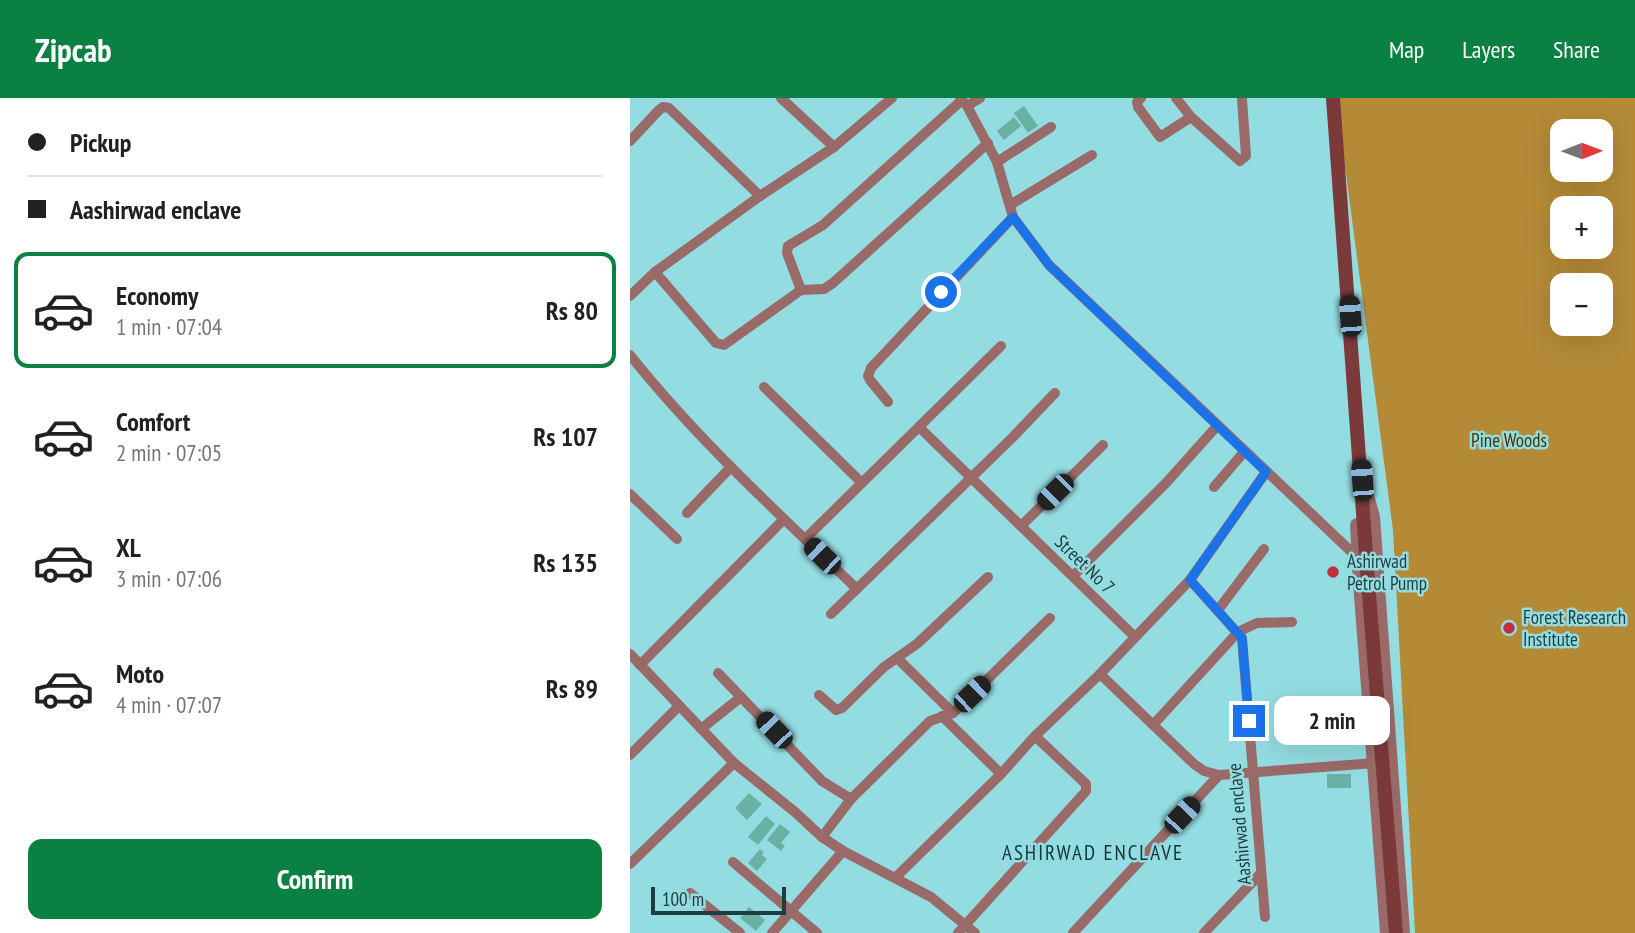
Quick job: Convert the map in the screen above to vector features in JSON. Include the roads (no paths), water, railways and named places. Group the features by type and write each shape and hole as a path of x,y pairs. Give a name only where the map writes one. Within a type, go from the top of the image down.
{"main road":[{"path":"1333,98 1396,933"}],"street":[{"path":"781,98 834,147"},
{"path":"630,296 655,272 760,196 834,147 892,98"},
{"path":"801,289 787,253 788,246 823,225 963,101 980,98"},
{"path":"1141,98 1137,102 1138,107 1160,137 1191,117"},
{"path":"1176,98 1191,117 1240,162 1246,156 1242,98 1248,98"},
{"path":"963,101 997,162 1013,217 1049,265 1359,559"},
{"path":"630,141 658,111 663,107 669,108 760,196"},
{"path":"997,162 1051,127"},
{"path":"655,272 716,344 728,343 801,289 824,289 833,283 988,143"},
{"path":"1010,205 1092,155"},
{"path":"888,402 870,380 871,368 1013,217"},
{"path":"805,539 1001,346"},
{"path":"630,355 730,468 857,589"},
{"path":"764,387 862,483"},
{"path":"831,614 1055,393"},
{"path":"1073,576 1166,483 1217,426"},
{"name":"Street No 7","path":"920,428 1135,637"},
{"path":"1021,526 1102,445"},
{"path":"1214,487 1244,452"},
{"path":"687,513 730,468"},
{"path":"896,877 1002,774 1190,580 1266,472"},
{"path":"1362,480 1356,495 1359,559 1387,933"},
{"path":"1362,480 1373,517 1403,933"},
{"path":"630,494 677,539"},
{"path":"640,665 784,519"},
{"path":"1218,610 1264,549"},
{"path":"820,695 831,708 839,710 884,667 918,643 988,577"},
{"path":"1190,580 1238,632"},
{"path":"822,837 850,799 930,721 948,714 1050,618"},
{"path":"1153,725 1238,632 1256,623 1292,622"},
{"name":"Aashirwad enclave","path":"1238,632 1244,645 1265,917"},
{"path":"630,654 734,763 822,837 930,897 962,929 975,933"},
{"path":"898,659 1002,774"},
{"path":"718,673 822,781 850,799"},
{"path":"1100,674 1204,771 1219,775 1375,763"},
{"path":"701,729 741,697"},
{"path":"630,755 679,706"},
{"path":"962,929 1086,791 1086,783 1036,737"},
{"path":"630,864 734,763"},
{"path":"1073,933 1219,775"},
{"path":"772,933 843,851"},
{"path":"733,862 817,933"},
{"path":"1203,933 1261,873"},
{"path":"690,893 740,933"}],"place":[{"name":"Ashirwad Petrol Pump","path":"1333,572"},
{"name":"Forest Research Institute","path":"1509,628"}],"district":[{"name":"ASHIRWAD ENCLAVE","path":"1093,853"}],"park label":[{"name":"Pine Woods","path":"1509,440"}]}
